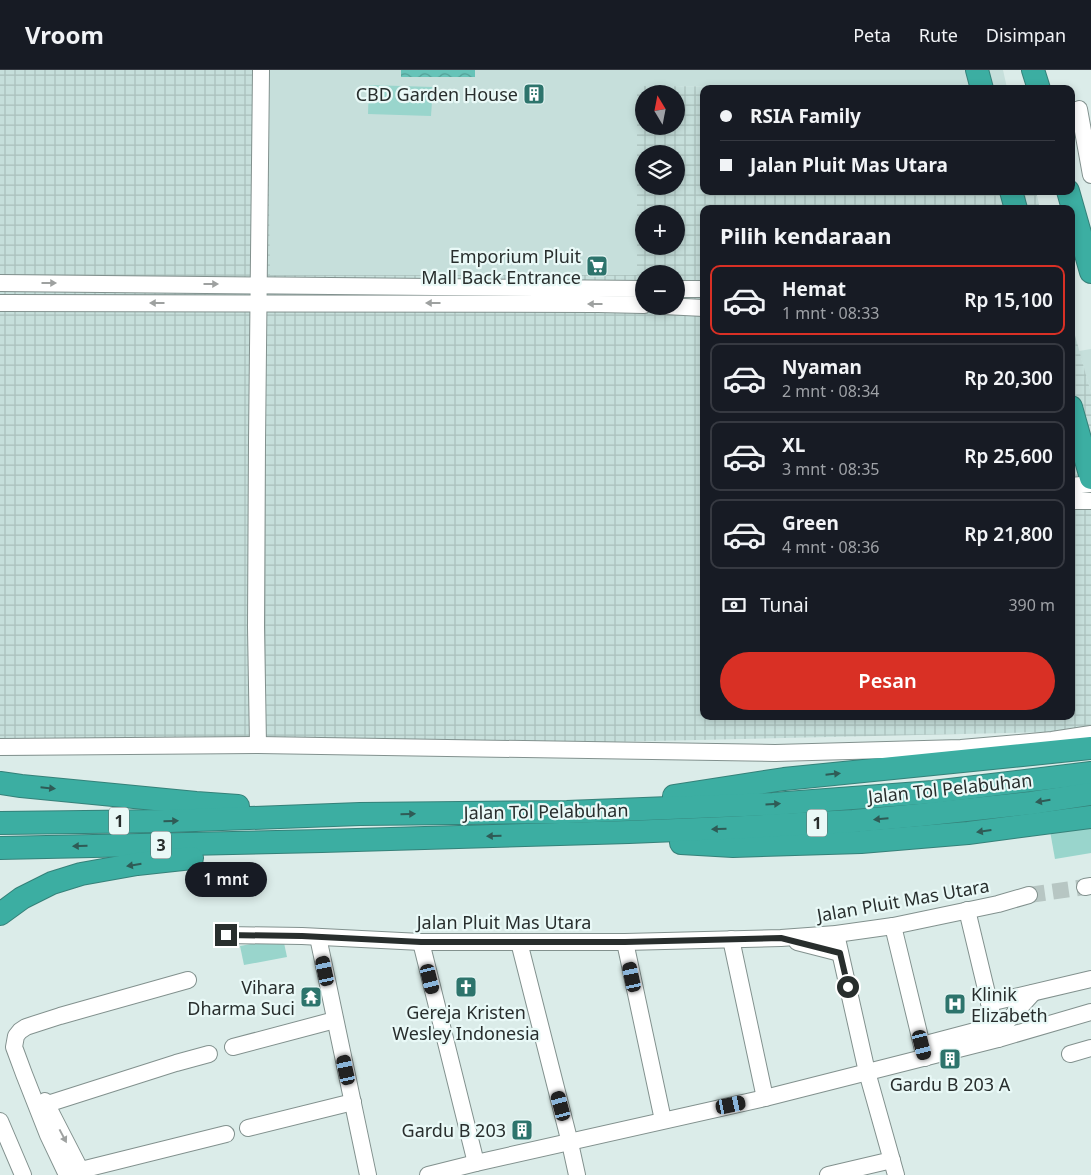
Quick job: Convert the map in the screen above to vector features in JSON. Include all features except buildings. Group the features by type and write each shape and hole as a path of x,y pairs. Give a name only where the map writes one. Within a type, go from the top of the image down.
{"highway":[{"path":"977,70 981,85"},
{"path":"1033,70 1038,85"},
{"path":"1075,216 1091,272"},
{"path":"1075,421 1091,478"},
{"path":"567,812 784,779 1091,748"},
{"name":"Jalan Tol Pelabuhan","path":"0,824 169,821 360,814 567,812 773,804 933,792 1091,774"},
{"path":"0,782 21,786 196,803 360,814"},
{"name":"Jalan Tol Pelabuhan","path":"322,842 707,829 853,821 1031,803 1091,794"},
{"path":"542,835 734,846 861,842 968,833 1091,817"},
{"path":"0,914 22,898 52,883 81,874 137,864 220,856 322,842"},
{"name":"3","path":"0,848 322,842"}],"street":[{"path":"258,745 256,442 261,70"},
{"path":"1081,108 1091,174"},
{"path":"0,283 635,288"},
{"path":"685,289 700,290"},
{"path":"0,303 258,302 635,306"},
{"path":"685,307 700,308"},
{"path":"1075,486 1091,484"},
{"path":"1075,502 1091,501"},
{"path":"0,747 258,745 775,753 961,748 1044,741 1091,734"},
{"name":"Jalan Pluit Mas Utara","path":"226,935 421,942 625,942 781,938 836,934 893,926 998,904 1030,895"},
{"path":"967,910 996,1033"},
{"path":"893,926 923,1051"},
{"path":"828,1175 894,1168 867,1072 836,934"},
{"path":"318,937 368,1175"},
{"name":"Jalan Pluit Mas Utara","path":"781,938 840,953"},
{"path":"732,939 765,1098"},
{"path":"421,942 476,1163"},
{"path":"519,942 577,1175"},
{"path":"625,942 663,1120"},
{"path":"988,1003 1091,979"},
{"path":"188,980 26,1027 18,1033 16,1043 42,1105 75,1174 226,1134"},
{"path":"996,1033 1034,993"},
{"path":"428,1175 765,1098 867,1072 923,1051 1091,1012"},
{"path":"233,1047 336,1020"},
{"path":"1070,1054 1091,1048"},
{"path":"42,1105 209,1054"},
{"path":"248,1128 353,1102"},
{"path":"0,1120 23,1175"}],"shaded area":[{"path":"0,70 267,70 270,275 635,275 635,315 685,315 685,265 637,265 637,255 685,255 685,205 637,205 637,195 685,195 685,145 637,145 637,135 685,135 685,86 700,86 700,195 1037,195 1039,205 700,205 700,720 1075,720 1075,335 1091,393 1091,731 0,756"},
{"path":"267,70 1003,70 1006,85 635,85 635,135 637,135 637,145 635,145 635,195 637,195 637,205 635,205 635,255 637,255 637,265 635,265 635,275 269,275"},
{"path":"1091,349 1091,393 1079,351"}],"green space":[{"path":"369,85 433,87 431,116 368,114"},
{"path":"1091,827 1091,853 1055,859 1050,831"},
{"path":"283,938 287,957 244,965 240,946"}],"water":[{"path":"401,70 475,70 475,77 401,77"}],"tunnel":[{"path":"1029,895 1085,887"}],"place":[{"name":"CBD Garden House","path":"534,94"},
{"name":"Emporium Pluit Mall Back Entrance","path":"597,266"},
{"name":"Gereja Kristen Wesley Indonesia","path":"466,987"},
{"name":"Vihara Dharma Suci","path":"311,997"},
{"name":"Klinik Elizabeth","path":"955,1004"},
{"name":"Gardu B 203 A","path":"950,1059"},
{"name":"Gardu B 203","path":"522,1130"}],"route":[{"path":"226,935 302,936 421,942 625,942 781,938 840,953 848,987"}]}
